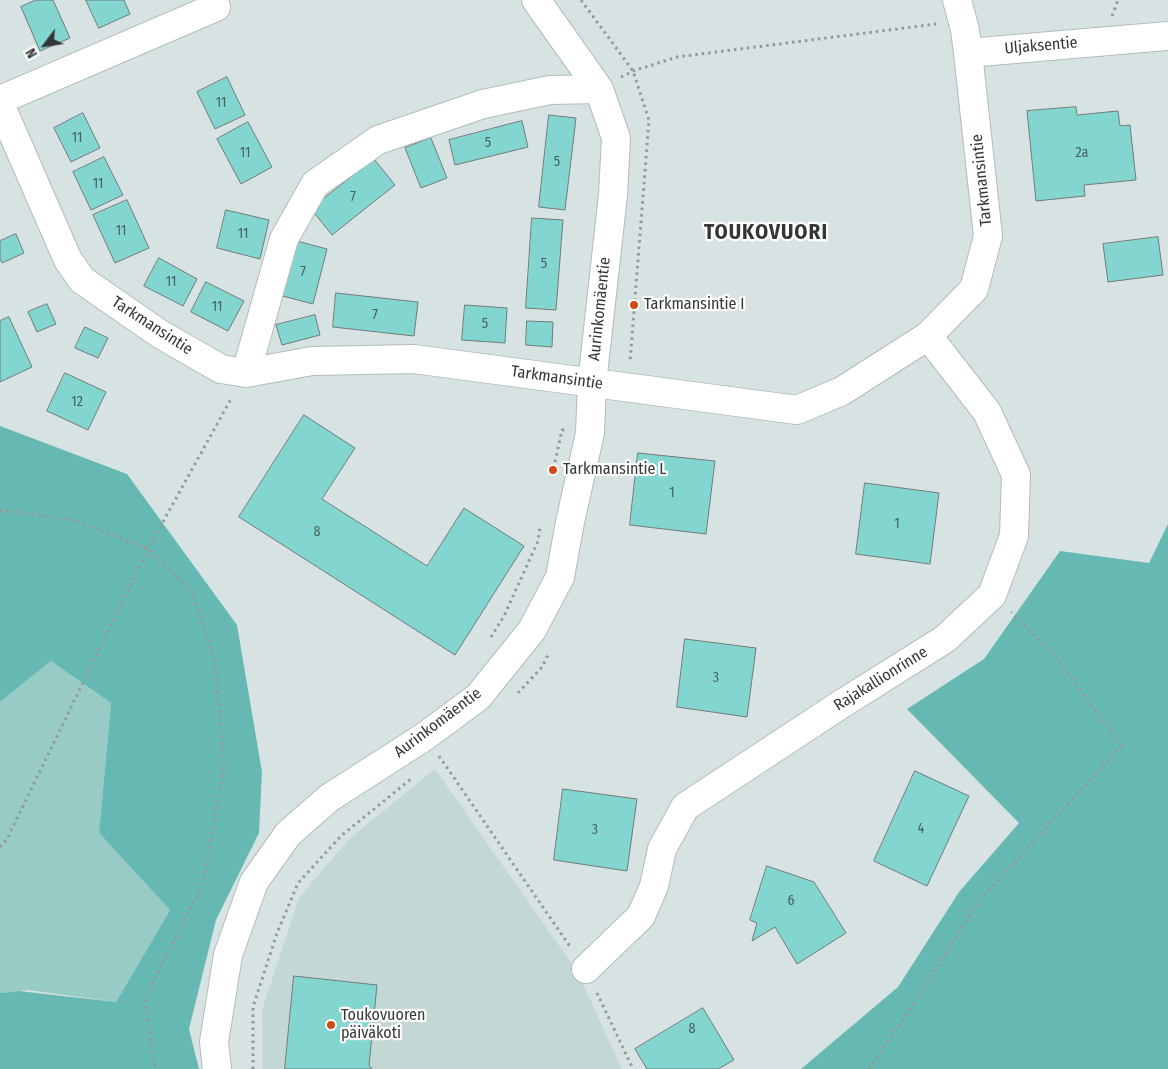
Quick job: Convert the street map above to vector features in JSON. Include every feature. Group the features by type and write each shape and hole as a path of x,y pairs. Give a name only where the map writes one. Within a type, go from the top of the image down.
{"street":[{"name":"Aurinkomäentie","path":"217,1069 214,1042 228,955 254,882 288,834 329,798 432,751 532,630 560,577 570,522 590,434 592,382 613,195 616,138 599,89 536,0"},
{"path":"0,102 216,7"},
{"path":"959,8 966,30 968,52"},
{"name":"Uljaksentie","path":"968,52 1168,36"},
{"name":"Tarkmansintie","path":"0,102 68,260 82,280 167,339 221,369 246,373 312,361 414,359 797,410 842,391 928,336 974,289 988,236 968,52"},
{"path":"246,373 284,239 315,184 378,140 483,104 550,90 599,89"},
{"name":"Rajakallionrinne","path":"586,970 641,916 654,886 662,848 685,808 840,705 945,639 992,595 1014,536 1016,475 987,412 928,336"}],"path":[{"path":"581,0 633,71 649,120 628,388"},
{"path":"633,71 677,56 942,23 959,8"},
{"path":"0,847 7,839 148,549 246,373"},
{"path":"553,470 562,430 590,434"},
{"path":"0,510 75,520 148,549 192,591 215,662 224,766 203,883 145,998 155,1069"},
{"path":"488,640 504,616 538,540 541,523"},
{"path":"869,1069 979,901 1122,745 1052,653 992,595"},
{"path":"515,695 542,666 550,650"},
{"path":"432,751 586,970 633,1069"},
{"path":"253,1069 253,1007 277,933 298,883 341,836 416,774"}],"shaded area":[{"path":"0,426 127,474 237,625 262,772 259,833 216,920 189,1029 199,1069 0,1069 0,993 19,991 116,1002 170,910 99,833 111,703 51,661 0,702"},
{"path":"1168,524 1168,1069 801,1069 898,987 959,892 1019,823 907,709 984,659 1060,551 1149,563"},
{"path":"51,661 111,703 99,833 170,910 116,1002 28,990 0,993 0,702"},
{"path":"435,769 578,973 622,1069 263,1069 262,1010 299,898 348,840"}],"building":[{"path":"36,0 53,0 70,38 40,51 21,7"},
{"path":"86,0 124,0 130,14 99,28"},
{"path":"227,77 245,115 215,129 197,92"},
{"path":"1076,107 1077,115 1118,111 1120,126 1130,125 1136,180 1084,185 1085,196 1036,201 1027,111"},
{"path":"83,113 100,148 71,162 54,128"},
{"path":"549,115 576,118 565,210 539,207"},
{"path":"522,121 528,147 455,165 449,140"},
{"path":"248,122 272,167 241,184 217,139"},
{"path":"431,138 447,178 421,188 405,148"},
{"path":"104,157 123,195 91,210 73,172"},
{"path":"374,159 395,185 332,235 311,209"},
{"path":"127,200 149,248 115,263 93,215"},
{"path":"226,210 269,220 260,259 217,248"},
{"path":"532,218 563,220 556,310 526,308"},
{"path":"16,234 24,253 2,263 0,259 0,241"},
{"path":"1158,237 1163,275 1108,282 1103,244"},
{"path":"293,240 327,249 313,304 279,295"},
{"path":"159,258 197,279 183,306 144,286"},
{"path":"206,282 244,301 228,331 191,312"},
{"path":"336,293 418,302 414,336 333,327"},
{"path":"47,304 56,324 37,332 28,312"},
{"path":"465,305 507,308 505,343 462,340"},
{"path":"315,315 320,335 282,345 276,325"},
{"path":"9,317 32,367 0,382 0,321"},
{"path":"527,321 553,322 552,347 526,345"},
{"path":"85,327 108,338 98,358 75,348"},
{"path":"65,373 106,392 88,430 47,411"},
{"path":"304,415 355,448 322,499 427,566 464,508 524,546 455,655 239,517"},
{"path":"638,453 715,461 706,534 630,525"},
{"path":"865,483 939,493 930,564 856,554"},
{"path":"685,639 756,648 747,717 677,707"},
{"path":"915,771 969,796 927,886 874,861"},
{"path":"563,789 637,799 627,871 554,860"},
{"path":"767,866 814,882 846,933 797,964 775,927 752,941 757,923 750,920"},
{"name":"Toukovuoren päiväkoti","path":"294,976 377,985 369,1065 372,1069 285,1069"},
{"path":"703,1008 734,1060 718,1069 647,1069 635,1049"}],"place":[{"name":"Tarkmansintie I","path":"634,305"},
{"name":"Tarkmansintie L","path":"553,470"},
{"name":"Toukovuoren päiväkoti","path":"331,1025"}],"district":[{"name":"TOUKOVUORI","path":"766,233"}]}
